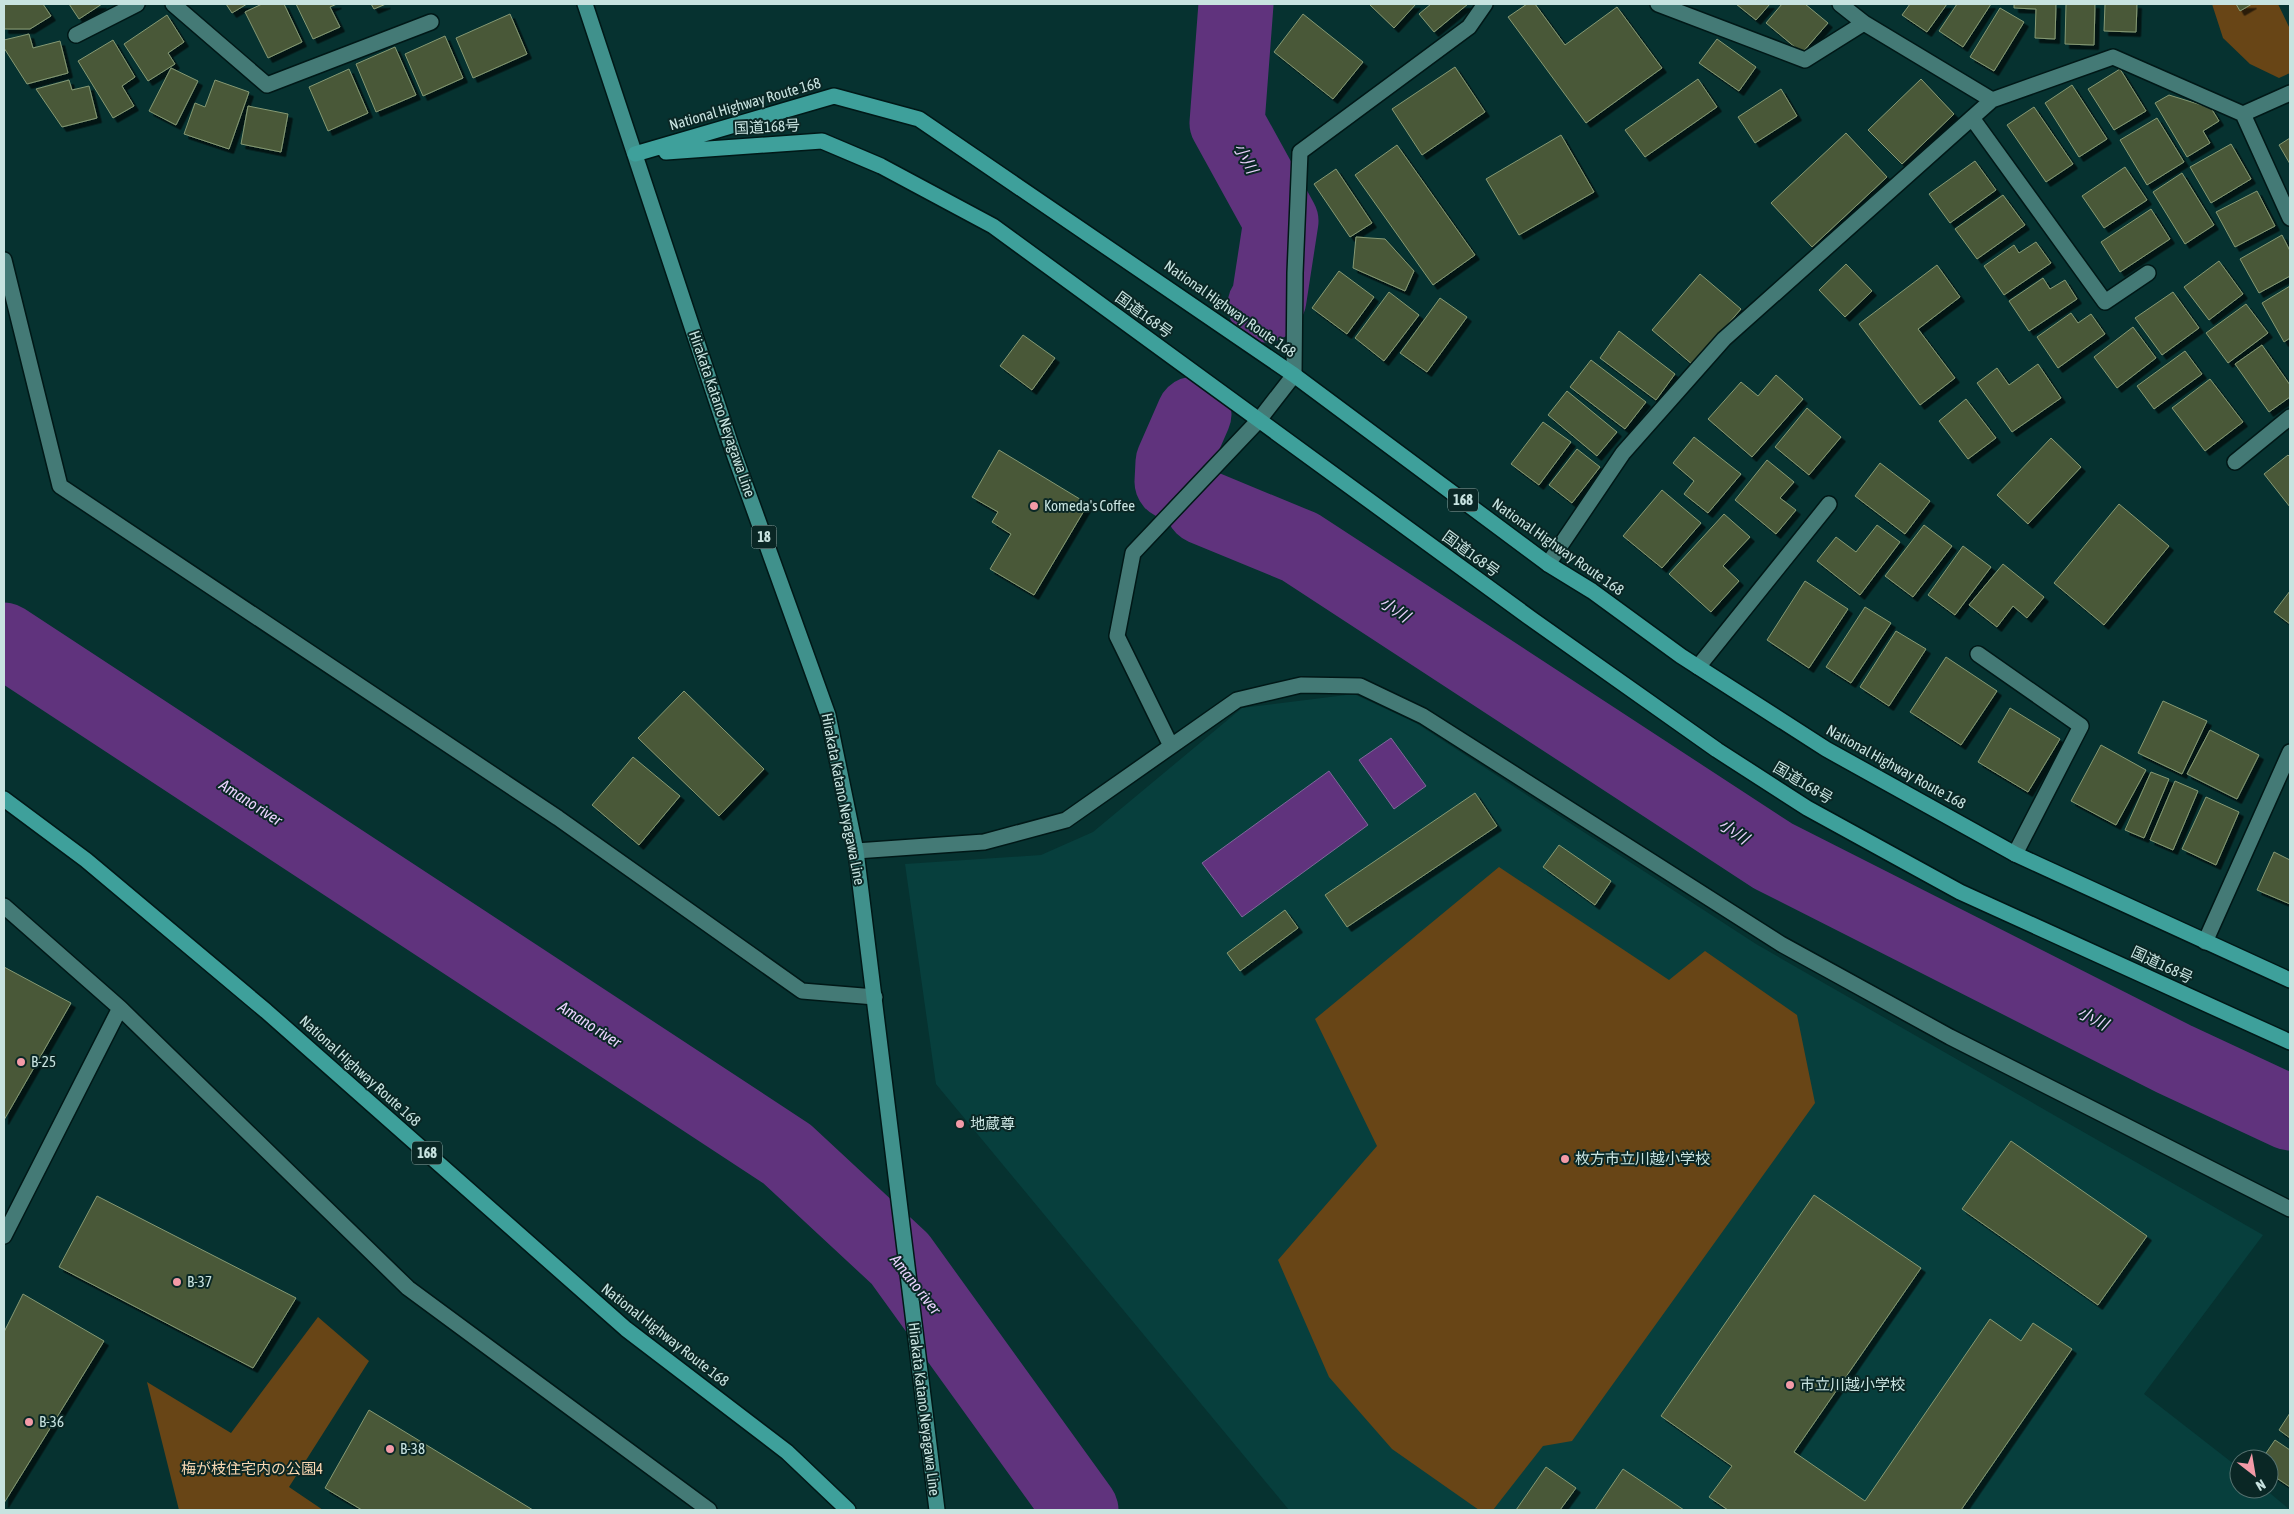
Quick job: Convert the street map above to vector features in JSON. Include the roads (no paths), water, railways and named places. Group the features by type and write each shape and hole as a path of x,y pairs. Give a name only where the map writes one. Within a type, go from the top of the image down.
{"highway":[{"name":"National Highway Route 168","path":"635,154 834,96 919,119 1294,375 1548,564 1592,591 1698,667 1826,749 2015,854 2290,980"},
{"name":"国道168号","path":"635,154 822,141 881,166 993,226 1533,620 1716,750 1808,808 1960,892 2290,1042"},
{"name":"National Highway Route 168","path":"4,799 86,860 266,1011 626,1329 787,1452 848,1510"}],"main road":[{"name":"Hirakata Katano Neyagawa Line","path":"584,4 733,451 828,715 856,851 883,1058 883,1083 937,1510"}],"street":[{"path":"76,35 137,4"},
{"path":"173,4 267,85 431,22"},
{"path":"1171,746 1117,636 1133,553 1260,420 1294,375 1295,273 1300,152 1469,27 1485,4"},
{"path":"1658,4 1805,60 1864,23"},
{"path":"1840,4 1864,23 1992,100"},
{"path":"1548,564 1623,453 1724,339 1992,100 2113,57 2243,114 2290,218"},
{"path":"2243,114 2290,92"},
{"path":"1972,118 2105,302 2148,273"},
{"path":"4,260 60,486 550,812 802,991 874,997"},
{"path":"2235,462 2290,417"},
{"path":"1698,667 1829,504"},
{"path":"1978,654 2081,726 2015,854"},
{"path":"856,851 984,842 1066,820 1238,700 1301,685 1360,686 1423,716 1789,949 1950,1037 2290,1209"},
{"path":"2205,942 2290,752"},
{"path":"4,906 120,1008 408,1288 710,1510"},
{"path":"4,1236 120,1008"}],"waterway":[{"name":"小川","path":"1236,4 1227,123 1281,221 1269,299 1265,305"},
{"name":"小川","path":"1172,482 1173,462 1194,414"},
{"name":"小川","path":"1203,507 1300,547 1773,856 2174,1059 2290,1113"},
{"name":"Amano river","path":"4,640 787,1154 900,1259 1081,1510"}],"place":[{"name":"Komeda's Coffee","path":"1034,506"},
{"name":"B-25","path":"21,1062"},
{"name":"地蔵尊","path":"960,1124"},
{"name":"枚方市立川越小学校","path":"1565,1159"},
{"name":"B-37","path":"177,1282"},
{"name":"市立川越小学校","path":"1790,1385"},
{"name":"B-36","path":"29,1422"},
{"name":"B-38","path":"390,1449"}],"park label":[{"name":"梅が枝住宅内の公園4","path":"252,1469"}]}
